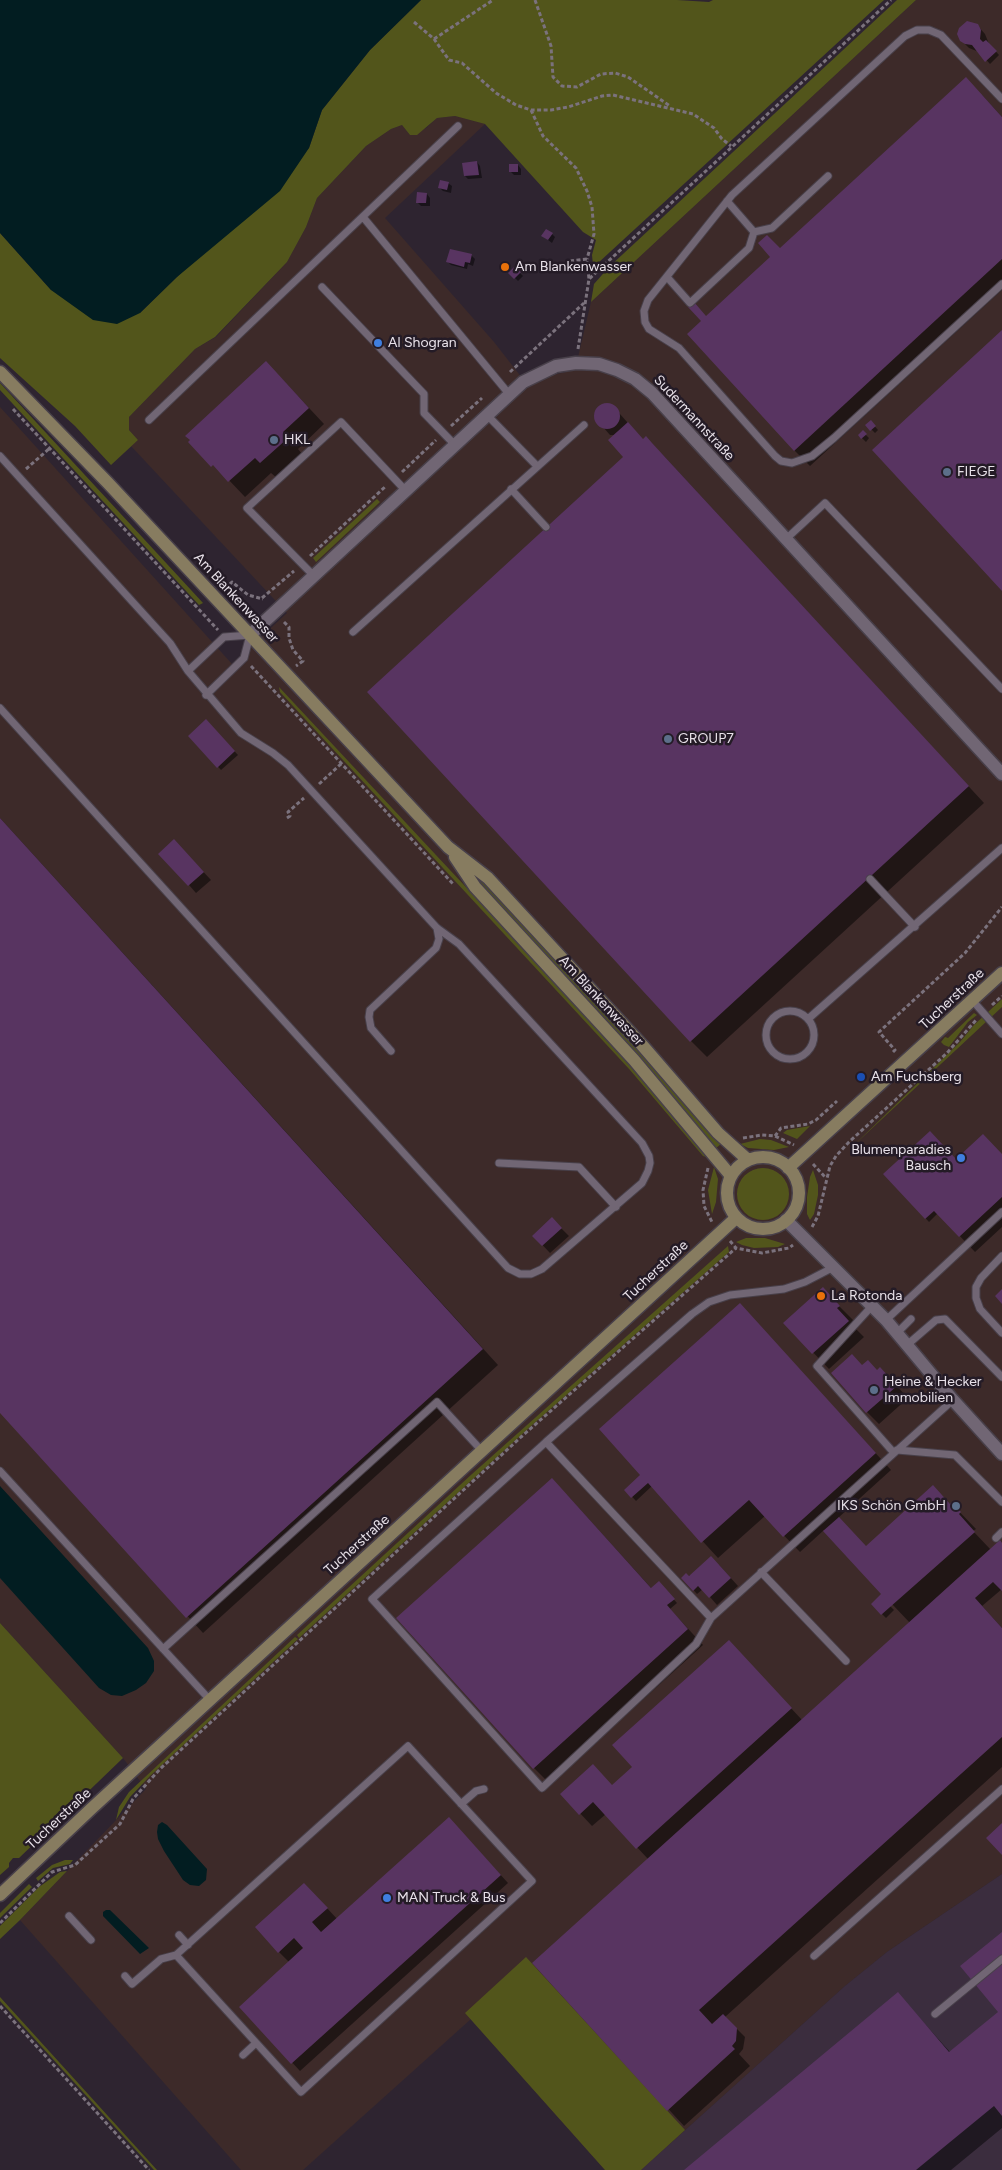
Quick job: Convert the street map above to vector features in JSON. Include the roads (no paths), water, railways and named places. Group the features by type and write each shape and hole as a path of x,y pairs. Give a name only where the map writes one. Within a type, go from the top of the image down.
{"main road":[{"name":"Am Blankenwasser","path":"0,372 102,476 448,847 475,887 634,1060 717,1156 731,1176"},
{"name":"Am Blankenwasser","path":"448,847 488,878 642,1045 730,1145 748,1160"},
{"name":"Tucherstraße","path":"788,1168 1002,973"},
{"path":"758,1157 780,1161 788,1168 795,1178 798,1188 798,1200 786,1220 774,1227 762,1228 748,1226 736,1218 726,1196 731,1176 738,1167 748,1160 758,1157"},
{"name":"Tucherstraße","path":"0,1895 736,1218"}],"street":[{"name":"Sudermannstraße","path":"250,635 523,382 538,373 556,366 576,363 599,364 635,379 646,388 1002,774"},
{"path":"786,1220 886,1320 953,1400 1002,1454"}],"lane":[{"path":"1002,99 941,35 929,30 916,30 905,36 727,201 648,300 644,311 645,322 649,329 679,348 775,456 781,461 792,463 812,456 834,438 1002,284"},
{"path":"148,420 458,126"},
{"path":"754,232 772,228 828,176"},
{"path":"727,201 754,232"},
{"path":"363,217 510,394"},
{"path":"667,277 690,303 749,248 754,232"},
{"path":"322,287 424,394 424,413 455,445"},
{"path":"487,415 537,466"},
{"path":"314,576 247,508 341,422 406,491"},
{"path":"353,632 584,425"},
{"path":"0,456 170,643 206,695 240,733 272,753 294,771 437,928 459,944 642,1143 649,1156 646,1178 616,1207 542,1269 531,1274 520,1274 508,1268 0,708"},
{"path":"511,489 546,527"},
{"path":"786,539 825,503 1002,689"},
{"path":"188,671 224,637 250,635 244,658 206,695"},
{"path":"808,1019 1002,848"},
{"path":"870,879 914,927"},
{"path":"391,1051 371,1028 370,1010 436,948 439,939 437,928"},
{"path":"972,1000 1002,1034"},
{"path":"787,1011 796,1012 808,1019 814,1035 811,1046 803,1055 795,1059 787,1059 774,1053 766,1040 766,1031 770,1021 777,1015 787,1011"},
{"path":"499,1163 579,1167 616,1207"},
{"path":"886,1320 1002,1212"},
{"path":"1002,1256 981,1278 976,1287 976,1298 980,1309 1002,1333"},
{"path":"832,1268 805,1282 784,1289 730,1295 709,1302 692,1314 546,1442 372,1599 542,1788 696,1644 711,1618 953,1400"},
{"path":"872,1306 817,1366 896,1451 955,1455 1002,1502"},
{"path":"897,1333 911,1319"},
{"path":"908,1344 936,1320 945,1319 1002,1377"},
{"path":"163,1649 437,1402 482,1451"},
{"path":"546,1442 711,1618"},
{"path":"0,1471 210,1700"},
{"path":"996,1538 1002,1532"},
{"path":"761,1572 846,1661"},
{"path":"125,1976 132,1984 161,1959 176,1955 408,1746 532,1881 302,2092 176,1955"},
{"path":"461,1804 476,1791 484,1789"},
{"path":"814,1956 1002,1789"},
{"path":"69,1916 91,1940"},
{"path":"179,1935 188,1945"},
{"path":"935,2014 1002,1959"},
{"path":"243,2055 256,2042"}],"place":[{"name":"Am Blankenwasser","path":"505,267"},
{"name":"Al Shogran","path":"378,343"},
{"name":"HKL","path":"274,440"},
{"name":"FIEGE","path":"947,472"},
{"name":"GROUP7","path":"668,739"},
{"name":"Am Fuchsberg","path":"861,1077"},
{"name":"Blumenparadies Bausch","path":"961,1158"},
{"name":"La Rotonda","path":"821,1296"},
{"name":"Heine & Hecker Immobilien","path":"874,1390"},
{"name":"IKS Schön GmbH","path":"956,1506"},
{"name":"MAN Truck & Bus","path":"387,1898"}]}
